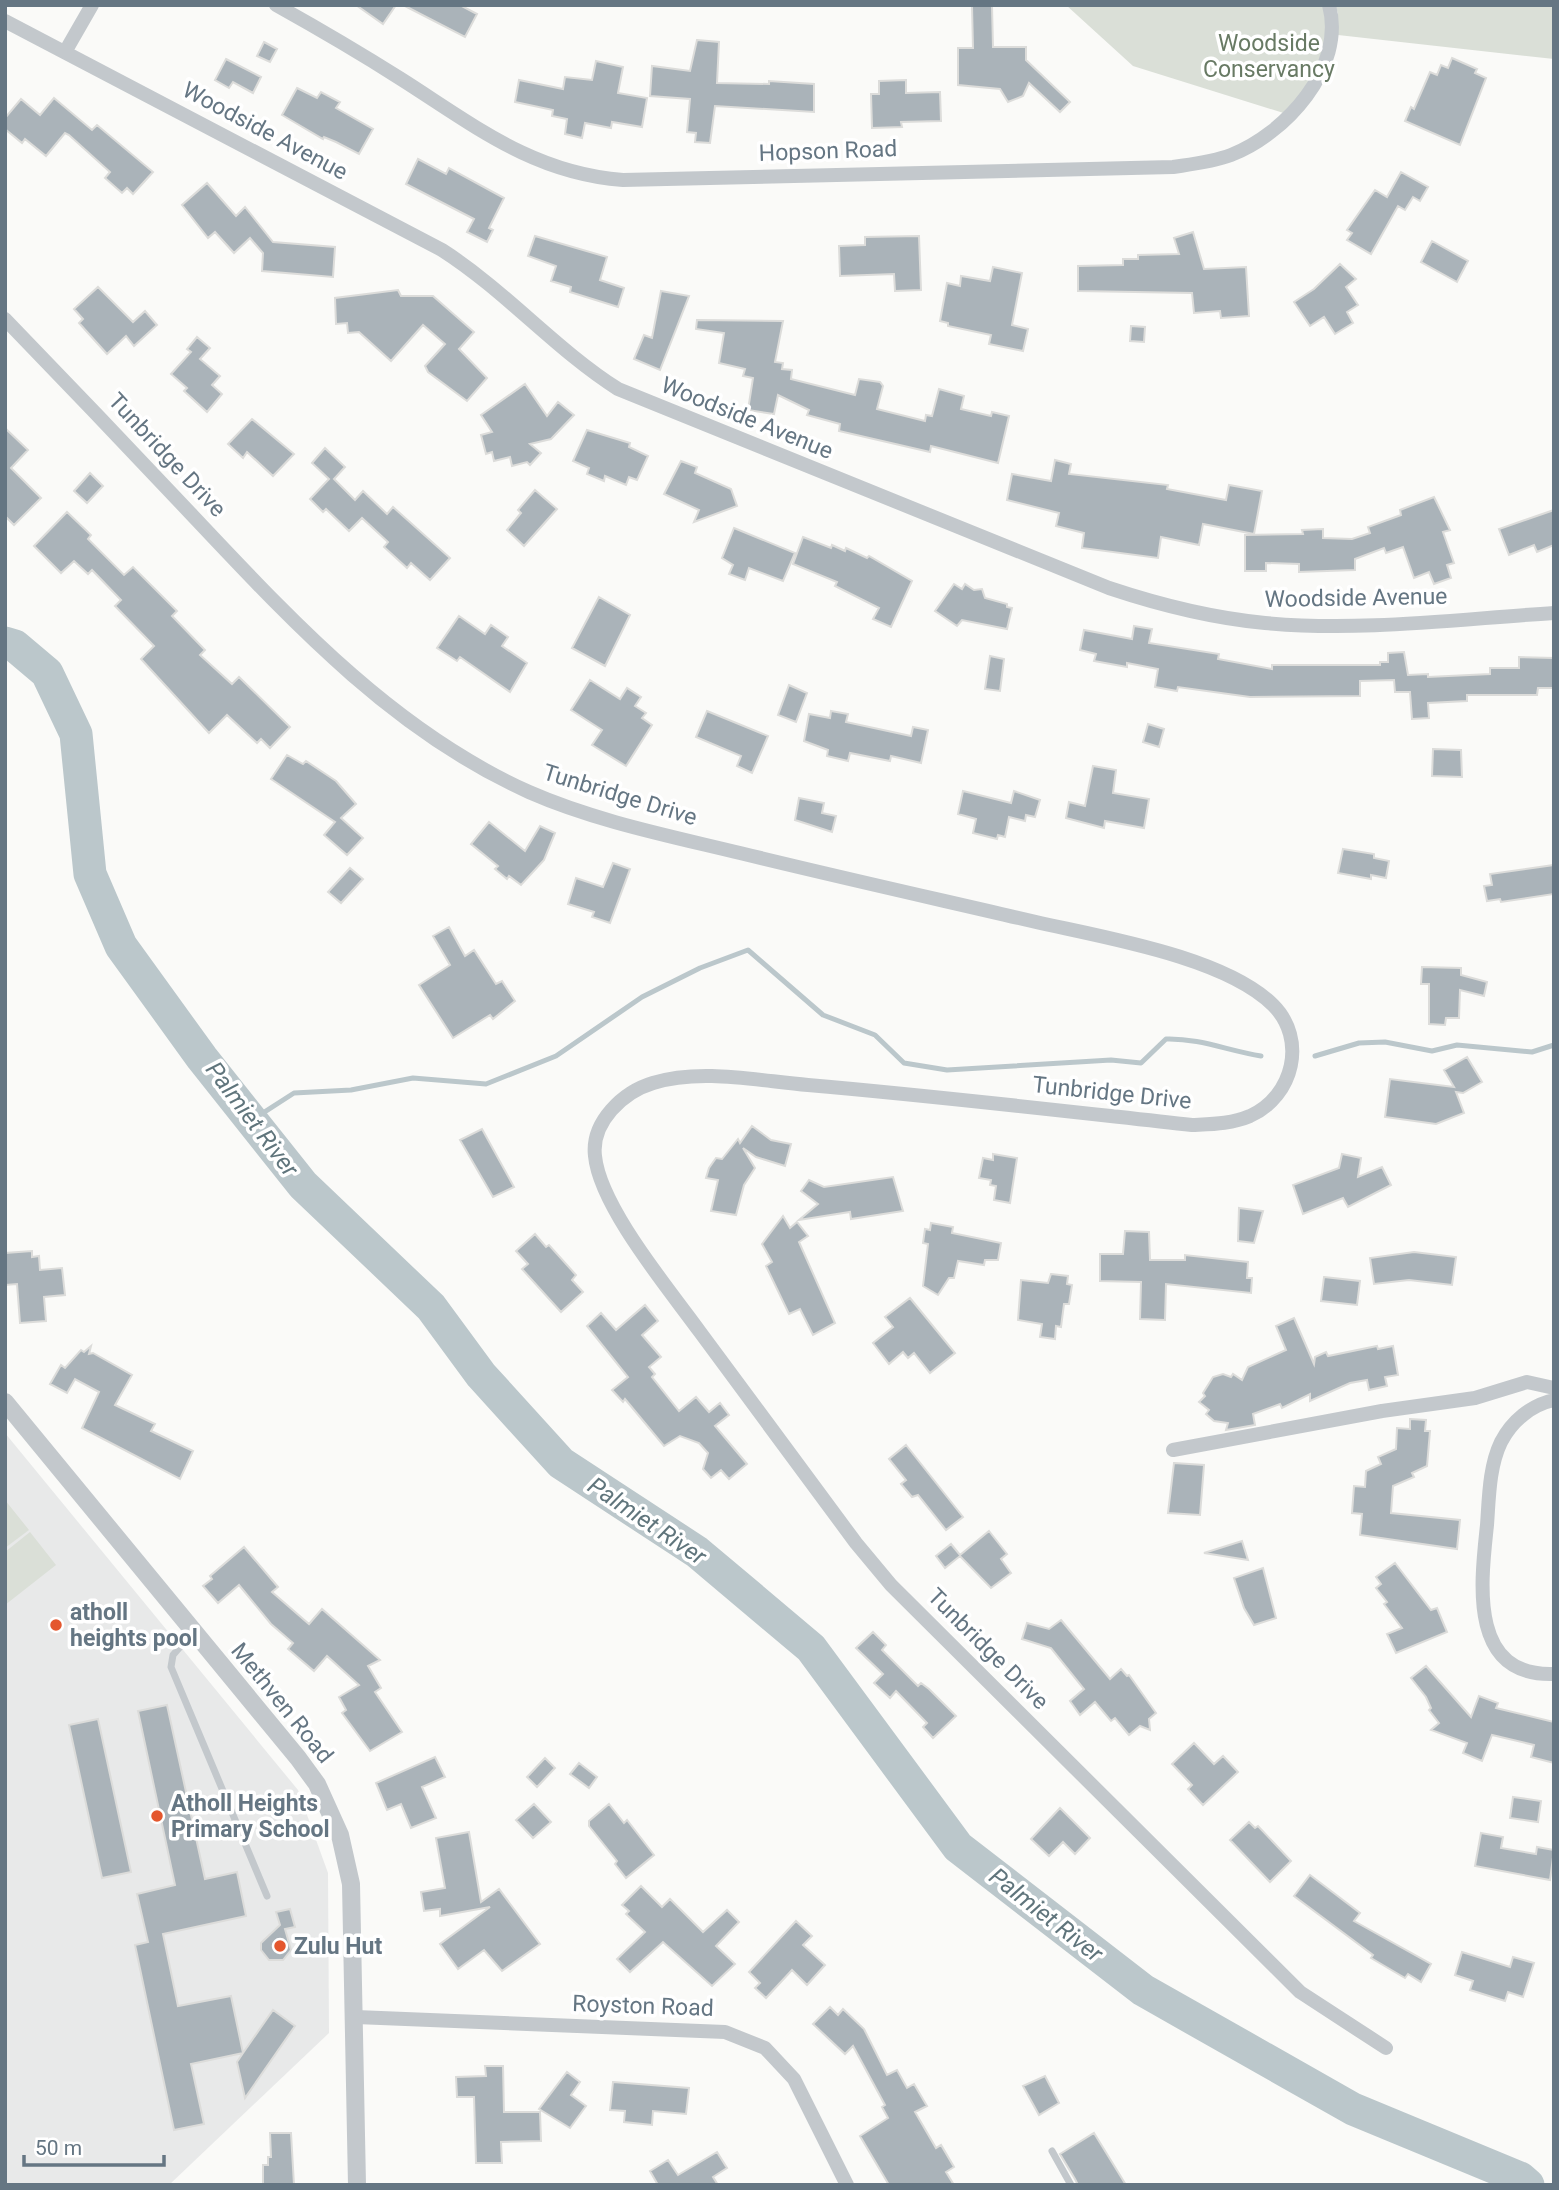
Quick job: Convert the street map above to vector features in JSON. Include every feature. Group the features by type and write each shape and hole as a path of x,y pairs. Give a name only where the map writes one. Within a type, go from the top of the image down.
{"street":[{"path":"65,52 92,5"},
{"name":"Hopson Road","path":"276,5 345,43 514,150 568,172 623,180 1173,167 1205,163 1231,155 1268,135 1301,103 1328,54 1331,33 1329,5"},
{"name":"Woodside Avenue","path":"5,21 442,250 492,285 590,370 618,389 1109,588 1189,610 1291,625 1361,625 1554,612"},
{"name":"Tunbridge Drive","path":"5,319 308,636 412,724 482,769 563,805 692,842 1083,933 1188,961 1245,983 1278,1010 1289,1026 1294,1046 1287,1080 1266,1106 1234,1121 1192,1125 849,1088 710,1077 680,1078 638,1088 621,1100 598,1131 595,1156 607,1194 654,1269 856,1543 891,1585 1300,1992 1386,2048"},
{"path":"1173,1450 1382,1411 1475,1398 1527,1382 1554,1388"},
{"path":"1554,1400 1535,1406 1512,1425 1495,1457 1486,1533 1482,1609 1487,1630 1508,1661 1529,1672 1554,1674"},
{"name":"Methven Road","path":"5,1402 298,1758 317,1784 340,1835 351,1884 356,2017 357,2185"},
{"name":"Royston Road","path":"356,2017 725,2032 765,2048 794,2079 847,2185"}],"lane":[{"path":"192,1632 173,1655 171,1667 267,1896"},
{"path":"1052,2151 1071,2185"}],"shaded area":[{"name":"Atholl Heights Primary School","path":"5,1433 298,1790 328,1873 329,2033 169,2185 5,2185"}],"green space":[{"name":"Woodside Conservancy","path":"1066,5 1329,5 1327,54 1290,115 1133,66"},
{"path":"1335,5 1554,5 1554,59 1338,35 1338,13"},
{"path":"5,1500 29,1530 5,1548"},
{"path":"30,1532 56,1565 5,1605 5,1552"}],"building":[{"path":"356,5 396,5 383,24"},
{"path":"403,5 460,5 477,14 465,37"},
{"path":"972,6 992,6 993,47 1026,47 1026,60 1070,102 1060,112 1029,83 1023,96 1008,102 1000,89 958,85 958,48 973,48"},
{"path":"697,40 719,42 717,83 769,84 769,81 814,84 814,112 715,106 710,143 695,142 696,133 687,132 690,99 650,96 652,66 690,71"},
{"path":"264,42 277,49 270,62 257,56"},
{"path":"1452,58 1477,69 1475,73 1486,78 1460,145 1405,121 1411,107 1414,109 1430,72 1437,75 1441,65 1448,68"},
{"path":"226,59 261,77 253,93 233,82 229,88 215,80"},
{"path":"596,61 623,67 618,93 647,98 642,127 612,122 611,128 585,123 582,138 565,134 567,119 552,116 553,110 515,102 519,80 563,89 565,77 592,80"},
{"path":"906,80 906,93 940,92 941,121 901,122 902,127 872,128 871,94 879,94 879,81"},
{"path":"297,88 317,98 321,92 340,102 336,108 373,129 359,154 324,137 323,139 282,115"},
{"path":"54,98 92,130 97,125 153,172 133,194 127,188 122,193 105,178 110,172 69,135 65,133 46,156 25,139 22,143 5,129 5,118 21,99 40,115"},
{"path":"418,159 446,174 449,168 504,198 489,228 493,230 487,242 467,232 474,219 406,184"},
{"path":"1401,172 1428,187 1420,201 1413,197 1405,210 1398,206 1371,254 1347,240 1352,233 1347,230 1375,190 1387,197"},
{"path":"207,183 236,216 245,207 273,242 335,247 333,277 262,271 263,253 250,238 234,253 215,232 208,238 182,205"},
{"path":"1193,232 1204,269 1246,267 1249,316 1221,318 1220,311 1194,313 1192,293 1078,291 1078,266 1123,265 1123,259 1138,259 1138,255 1179,254 1174,238"},
{"path":"535,236 607,257 600,280 624,288 618,307 570,292 571,287 551,281 556,266 528,256"},
{"path":"919,236 921,290 895,291 894,274 840,276 839,246 865,245 865,237"},
{"path":"1432,241 1468,261 1457,282 1421,262"},
{"path":"1340,264 1356,279 1346,287 1358,305 1347,312 1353,323 1335,334 1324,317 1310,326 1294,302 1314,289"},
{"path":"993,267 1022,273 1012,325 1028,329 1023,351 989,344 991,335 948,326 948,323 940,321 947,283 960,286 961,276 990,281"},
{"path":"98,287 133,322 145,311 157,325 134,346 126,336 107,354 79,323 83,319 74,309"},
{"path":"398,290 401,296 433,296 474,332 459,349 487,378 467,401 428,372 425,366 445,344 423,325 391,361 359,332 348,333 347,323 336,324 335,298"},
{"path":"661,291 689,296 660,370 634,359 644,335 652,338"},
{"path":"697,320 783,321 775,362 783,363 782,369 792,370 791,379 855,395 859,379 880,382 883,386 877,409 925,421 926,415 932,416 939,389 964,396 961,409 991,416 992,412 1009,416 998,463 931,446 930,452 839,431 840,424 807,415 809,410 778,395 774,414 748,410 753,378 743,376 745,369 719,363 724,333 696,329"},
{"path":"1131,326 1145,327 1144,342 1130,341"},
{"path":"197,337 210,348 200,359 220,376 212,385 222,394 207,412 184,391 187,388 171,374 191,352 187,349"},
{"path":"525,384 547,416 558,402 574,415 551,439 530,444 541,453 530,465 527,462 512,466 510,457 494,461 492,452 486,454 481,435 492,432 481,415"},
{"path":"252,419 294,454 273,476 247,452 243,458 228,444"},
{"path":"5,428 28,450 11,468 41,498 14,525 5,516"},
{"path":"587,430 630,443 629,447 648,456 637,480 629,477 626,485 605,476 604,481 587,474 589,468 573,461"},
{"path":"325,448 345,467 334,479 355,500 363,491 387,514 393,507 450,558 430,580 411,563 407,568 384,547 388,542 362,518 349,531 326,509 323,512 310,499 329,479 312,463"},
{"path":"1055,460 1071,464 1069,474 1168,485 1167,489 1226,500 1229,485 1262,491 1254,534 1203,524 1199,545 1161,537 1158,558 1082,548 1084,533 1056,526 1059,513 1007,500 1012,474 1051,481"},
{"path":"681,461 697,467 695,473 731,489 737,506 694,522 699,510 664,494"},
{"path":"90,473 103,486 87,503 74,491"},
{"path":"535,490 557,509 524,546 507,530 521,513 518,510"},
{"path":"1434,497 1450,530 1443,532 1454,563 1447,565 1451,578 1434,584 1429,572 1414,578 1403,547 1386,553 1384,548 1355,559 1355,570 1299,572 1299,564 1266,563 1266,571 1245,571 1245,535 1303,534 1302,530 1323,529 1323,538 1352,539 1370,533 1368,527 1401,515 1400,510"},
{"path":"1554,510 1554,545 1537,552 1534,545 1509,555 1499,529"},
{"path":"67,512 91,535 88,539 124,575 133,567 177,611 172,616 205,650 200,655 232,684 239,677 290,727 270,748 261,739 257,743 227,715 209,733 141,659 154,646 115,606 121,600 92,570 88,574 74,561 61,573 34,546"},
{"path":"734,528 795,553 783,581 749,568 745,580 729,574 733,565 722,558"},
{"path":"803,537 831,548 832,545 867,558 869,556 912,581 891,627 873,619 879,608 835,586 837,582 793,564"},
{"path":"954,584 962,589 965,584 974,590 982,589 985,598 1012,608 1007,629 962,620 957,626 935,611"},
{"path":"599,597 630,615 605,666 572,648"},
{"path":"459,616 485,634 491,625 508,637 502,646 527,663 510,692 460,657 457,661 437,648"},
{"path":"1134,626 1152,629 1149,643 1219,654 1218,659 1272,669 1272,665 1380,665 1380,662 1388,662 1388,653 1404,652 1408,675 1428,674 1428,677 1490,674 1490,668 1519,668 1519,657 1554,658 1554,688 1538,688 1537,695 1467,695 1467,701 1428,703 1429,718 1412,719 1410,692 1395,692 1394,680 1360,681 1360,696 1250,697 1178,687 1177,691 1155,687 1158,669 1127,663 1127,667 1094,661 1096,654 1080,650 1084,630 1132,639"},
{"path":"990,656 1004,659 1000,691 985,689"},
{"path":"590,680 620,699 627,688 641,697 635,706 646,713 642,718 652,725 626,766 592,745 602,730 571,710"},
{"path":"789,685 807,693 796,722 778,715"},
{"path":"707,711 768,736 752,773 737,766 741,756 696,737"},
{"path":"831,711 848,714 846,722 911,736 913,727 928,730 921,763 891,756 890,761 850,753 848,761 827,756 828,750 804,741 809,714 830,718"},
{"path":"1148,724 1164,729 1159,747 1143,742"},
{"path":"1433,749 1461,750 1462,777 1432,776"},
{"path":"287,755 303,764 306,761 336,781 356,804 341,818 363,838 347,855 324,835 335,822 271,779"},
{"path":"1093,766 1116,770 1113,793 1149,799 1144,828 1105,821 1104,828 1066,818 1069,802 1085,806"},
{"path":"963,791 1011,803 1014,791 1040,800 1035,817 1026,815 1025,821 1009,817 1005,837 998,835 997,839 973,833 976,819 958,814"},
{"path":"799,798 824,803 822,813 836,816 832,832 795,820"},
{"path":"489,822 525,851 540,826 555,833 544,860 521,885 509,876 507,879 495,869 498,866 471,844"},
{"path":"1343,849 1374,854 1374,858 1389,861 1386,878 1371,875 1371,879 1338,873"},
{"path":"613,863 630,869 610,923 592,917 594,912 568,904 576,878 603,887"},
{"path":"1554,865 1554,894 1501,902 1500,899 1487,901 1484,886 1492,885 1490,874"},
{"path":"350,868 363,879 341,903 328,892"},
{"path":"449,927 465,956 474,950 496,984 502,981 515,1001 493,1019 490,1015 453,1038 419,985 450,965 433,936"},
{"path":"1422,967 1461,968 1461,975 1487,982 1484,996 1460,990 1459,1018 1446,1018 1445,1025 1429,1024 1429,984 1421,984"},
{"path":"1467,1057 1482,1082 1463,1093 1456,1092 1464,1113 1436,1124 1385,1117 1390,1079 1454,1087 1444,1070"},
{"path":"752,1126 771,1140 791,1144 785,1166 756,1157 743,1148 755,1168 744,1185 736,1215 711,1211 718,1180 706,1178 709,1168 716,1158 722,1159 738,1139 740,1143"},
{"path":"482,1129 514,1187 493,1197 460,1140"},
{"path":"993,1154 1017,1158 1010,1203 994,1200 996,1186 990,1185 991,1180 979,1178 983,1158 993,1160"},
{"path":"1342,1154 1361,1158 1358,1177 1382,1167 1391,1185 1348,1207 1343,1198 1303,1214 1293,1185 1339,1168"},
{"path":"893,1177 903,1211 851,1219 850,1212 799,1220 818,1204 801,1191 809,1180 824,1187"},
{"path":"1239,1208 1263,1211 1254,1243 1238,1241"},
{"path":"783,1216 790,1228 797,1222 808,1236 799,1242 835,1323 813,1335 800,1309 789,1314 766,1266 772,1262 762,1244"},
{"path":"931,1223 953,1227 952,1233 1001,1243 998,1260 985,1260 984,1265 958,1261 954,1278 949,1278 938,1295 923,1286 928,1244 923,1243 925,1229 930,1230"},
{"path":"1125,1231 1149,1232 1150,1260 1185,1260 1185,1255 1248,1262 1247,1278 1252,1278 1251,1293 1166,1284 1165,1320 1140,1319 1141,1282 1100,1281 1100,1254 1123,1254"},
{"path":"535,1234 546,1247 549,1245 576,1275 572,1280 583,1292 561,1312 522,1269 528,1264 516,1251"},
{"path":"32,1251 32,1257 39,1256 40,1270 62,1268 65,1295 44,1297 46,1321 20,1323 17,1284 5,1285 5,1253"},
{"path":"1414,1252 1456,1257 1452,1285 1409,1280 1374,1284 1370,1258"},
{"path":"1051,1274 1068,1276 1067,1284 1072,1285 1069,1304 1064,1304 1061,1327 1056,1326 1055,1339 1040,1337 1042,1324 1018,1320 1021,1280 1048,1283"},
{"path":"1324,1277 1360,1281 1357,1305 1321,1301"},
{"path":"910,1298 955,1353 930,1373 914,1353 908,1358 903,1352 889,1364 873,1343 893,1327 885,1317"},
{"path":"645,1305 658,1321 642,1335 661,1357 649,1367 655,1374 652,1377 679,1411 696,1397 709,1412 720,1403 729,1415 715,1426 747,1464 729,1479 721,1470 711,1478 703,1469 708,1453 699,1443 680,1436 664,1446 625,1399 623,1402 612,1390 628,1377 587,1326 601,1313 616,1330"},
{"path":"1294,1318 1314,1364 1315,1357 1326,1352 1328,1356 1377,1346 1378,1349 1393,1346 1398,1375 1385,1377 1387,1386 1369,1390 1367,1380 1350,1383 1310,1401 1310,1394 1282,1408 1280,1404 1253,1414 1255,1425 1226,1430 1228,1423 1214,1421 1206,1414 1209,1410 1199,1402 1205,1396 1203,1393 1213,1377 1223,1374 1231,1377 1233,1374 1242,1380 1248,1367 1286,1350 1276,1326"},
{"path":"91,1346 89,1354 93,1353 132,1375 115,1405 155,1424 151,1431 193,1451 180,1479 82,1428 99,1392 75,1379 67,1393 50,1384 61,1365 65,1368 81,1350 84,1352"},
{"path":"1410,1419 1426,1420 1425,1431 1430,1431 1427,1466 1412,1473 1414,1477 1393,1486 1391,1513 1460,1520 1457,1549 1360,1535 1362,1514 1352,1513 1354,1486 1365,1487 1366,1471 1381,1464 1378,1457 1396,1449 1397,1428 1410,1429"},
{"path":"906,1445 963,1517 946,1530 918,1495 912,1497 901,1484 906,1480 889,1459"},
{"path":"1174,1463 1204,1465 1200,1515 1168,1513"},
{"path":"989,1531 1007,1554 1001,1559 1011,1573 991,1588 960,1556 945,1568 936,1556 951,1544 960,1555"},
{"path":"1242,1541 1248,1560 1204,1553"},
{"path":"244,1547 278,1587 272,1592 309,1624 322,1609 380,1660 368,1666 381,1688 375,1692 402,1732 370,1751 342,1713 346,1710 339,1697 359,1685 327,1656 314,1671 288,1649 293,1643 271,1624 239,1585 218,1603 203,1586 212,1579 210,1576"},
{"path":"1395,1563 1431,1610 1437,1608 1447,1632 1396,1653 1387,1634 1402,1628 1376,1588 1381,1584 1376,1577"},
{"path":"1263,1568 1276,1618 1254,1625 1244,1608 1234,1578"},
{"path":"1061,1620 1110,1679 1121,1669 1129,1675 1156,1713 1149,1719 1150,1730 1140,1726 1129,1735 1115,1718 1111,1721 1095,1702 1080,1715 1070,1701 1084,1689 1051,1648 1022,1639 1027,1623 1049,1629"},
{"path":"873,1632 886,1645 882,1650 918,1686 921,1683 929,1689 956,1716 933,1738 923,1727 927,1723 896,1691 890,1698 874,1683 883,1674 856,1648"},
{"path":"1426,1666 1471,1717 1479,1696 1498,1703 1496,1708 1554,1722 1554,1763 1531,1757 1534,1745 1492,1735 1482,1761 1463,1753 1467,1743 1431,1730 1439,1723 1429,1710 1431,1708 1426,1697 1411,1678"},
{"path":"167,1705 205,1879 237,1872 246,1916 163,1934 178,2006 231,1996 243,2053 191,2064 204,2124 174,2130 135,1945 148,1942 137,1894 175,1885 138,1711"},
{"path":"98,1719 131,1872 102,1878 69,1725"},
{"path":"1194,1743 1214,1764 1223,1756 1238,1772 1203,1805 1188,1789 1192,1785 1172,1764"},
{"path":"435,1757 445,1777 422,1787 436,1818 411,1828 401,1804 387,1810 376,1783"},
{"path":"545,1758 555,1768 537,1787 527,1777"},
{"path":"579,1763 597,1777 589,1788 570,1774"},
{"path":"1513,1797 1541,1801 1538,1822 1510,1818"},
{"path":"534,1804 551,1822 533,1838 516,1820"},
{"path":"609,1804 624,1823 627,1820 654,1855 626,1878 615,1864 617,1861 589,1826 589,1821"},
{"path":"1060,1808 1090,1838 1075,1854 1063,1842 1049,1856 1031,1839"},
{"path":"1249,1822 1255,1828 1258,1826 1291,1861 1270,1882 1230,1840"},
{"path":"469,1832 481,1902 499,1889 540,1944 502,1971 484,1950 458,1969 440,1944 490,1907 440,1916 440,1909 424,1911 421,1892 445,1888 436,1838"},
{"path":"1481,1833 1503,1837 1501,1848 1536,1854 1537,1847 1554,1850 1550,1880 1475,1866"},
{"path":"1310,1875 1360,1913 1354,1921 1431,1964 1421,1982 1408,1974 1405,1978 1371,1958 1373,1955 1294,1896"},
{"path":"641,1886 662,1907 670,1899 703,1932 727,1910 739,1922 716,1946 735,1964 712,1986 663,1942 630,1972 617,1959 645,1932 626,1914 629,1911 622,1905"},
{"path":"290,1909 295,1927 285,1929 291,1950 283,1960 269,1960 261,1950 261,1943 280,1925 276,1912"},
{"path":"796,1921 812,1936 803,1945 825,1965 807,1985 792,1970 766,1998 755,1988 760,1983 749,1972"},
{"path":"1462,1952 1510,1967 1513,1957 1534,1963 1523,1997 1508,1992 1505,2001 1470,1990 1473,1981 1455,1975"},
{"path":"830,2007 838,2015 843,2009 864,2029 887,2075 897,2070 907,2088 914,2084 927,2106 915,2112 936,2148 941,2145 954,2167 946,2172 954,2185 889,2185 860,2136 888,2118 882,2107 885,2105 853,2046 845,2054 813,2024"},
{"path":"273,2010 295,2026 245,2098 237,2062"},
{"path":"485,2066 503,2066 504,2112 540,2112 541,2141 501,2142 502,2163 476,2163 474,2097 457,2097 456,2077 486,2076"},
{"path":"567,2072 580,2082 571,2095 586,2106 570,2128 539,2109"},
{"path":"1045,2076 1059,2103 1039,2115 1023,2086"},
{"path":"613,2082 689,2088 686,2114 653,2111 652,2125 624,2122 625,2111 610,2110"},
{"path":"270,2133 291,2133 294,2185 263,2185 263,2165 268,2165 268,2157 271,2157"},
{"path":"1094,2133 1126,2185 1078,2185 1060,2154"},
{"path":"717,2152 727,2168 713,2177 718,2185 658,2185 650,2171 668,2160 678,2175"}],"waterway":[{"name":"Palmiet River","path":"5,643 15,646 47,673 76,734 90,874 121,946 202,1058 303,1185 431,1307 481,1375 561,1463 697,1552 811,1648 958,1847 1143,1990 1353,2109 1520,2178 1528,2185"},
{"path":"252,1120 294,1093 351,1090 413,1078 486,1084 556,1056 642,997 700,968 748,950 823,1015 875,1035 904,1063 947,1070 1111,1060 1141,1063 1166,1039 1202,1043 1261,1056"},
{"path":"1315,1056 1359,1043 1385,1042 1432,1051 1457,1045 1532,1052 1554,1045"}],"place":[{"name":"atholl heights pool","path":"56,1625"},
{"name":"Atholl Heights Primary School","path":"157,1816"},
{"name":"Zulu Hut","path":"280,1946"}]}
